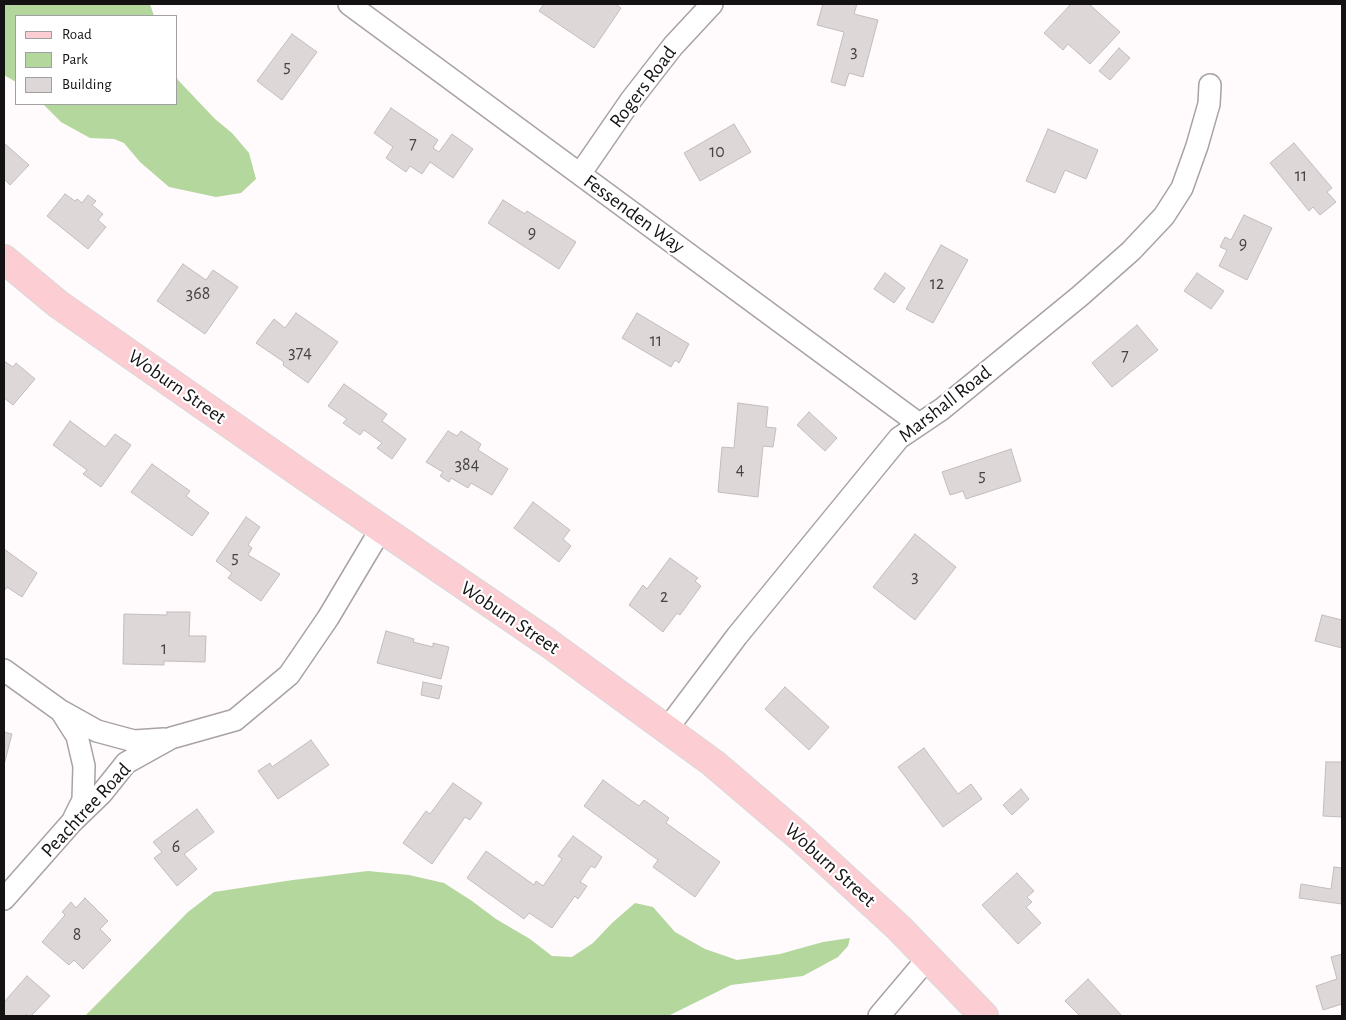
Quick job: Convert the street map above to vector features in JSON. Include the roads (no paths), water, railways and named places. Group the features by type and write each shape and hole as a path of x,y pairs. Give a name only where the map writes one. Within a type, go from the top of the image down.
{"main road":[{"name":"Woburn Street","path":"4,259 58,304 547,642 713,763 801,838 898,928 984,1016"}],"street":[{"name":"Fessenden Way","path":"349,4 919,424"},
{"name":"Rogers Road","path":"580,174 631,100 673,46 712,4"},
{"name":"Marshall Road","path":"667,729 737,636 892,445 899,438 942,409 1080,296 1131,250 1164,216 1182,188 1194,154 1209,104 1210,85"},
{"name":"Peachtree Road","path":"4,899 72,822 102,793 126,763 171,738 235,720 288,675 328,618 381,529"},
{"path":"4,670 61,711 97,731 134,740 171,738"},
{"path":"61,711 77,736 84,766 83,800 72,822"},
{"path":"879,1016 928,958"}]}
